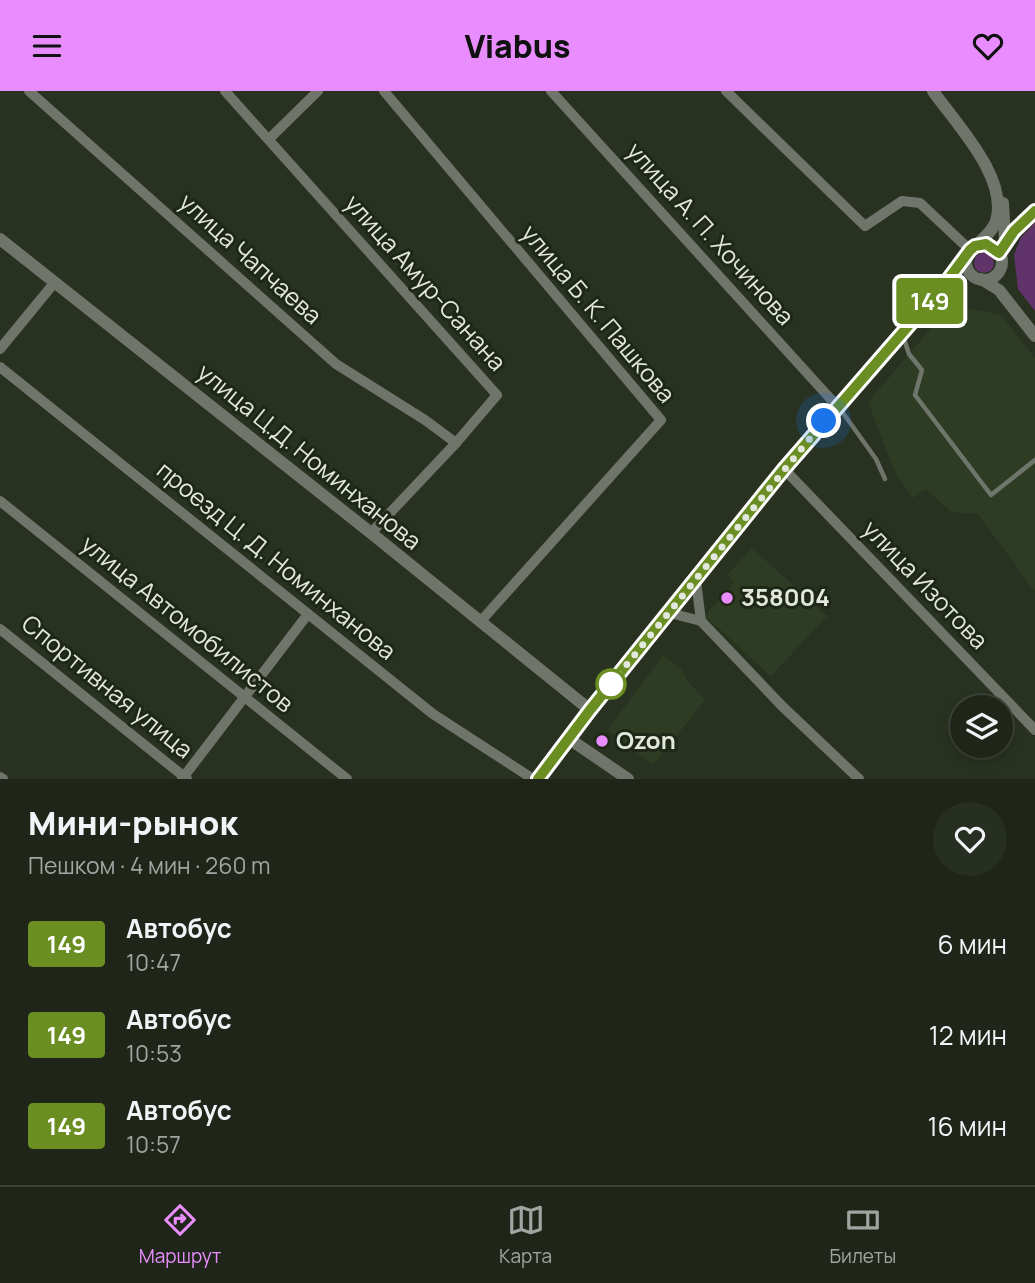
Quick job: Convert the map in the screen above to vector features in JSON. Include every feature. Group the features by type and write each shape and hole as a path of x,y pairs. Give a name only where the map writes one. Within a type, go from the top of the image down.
{"street":[{"name":"улица Чапчаева","path":"29,91 337,364 425,419 456,443"},
{"name":"улица Амур-Санана","path":"225,91 497,395 371,533"},
{"path":"269,139 318,91"},
{"name":"улица Б. К. Пашкова","path":"384,91 661,420 480,622"},
{"name":"улица А. П. Хочинова","path":"551,91 837,406"},
{"path":"726,91 865,226 902,201 920,203 971,251"},
{"path":"933,91 992,174 1003,198 1005,215 1005,240 997,273 993,277 958,279 944,285"},
{"path":"535,779 784,469 987,235 996,220 997,200 992,174"},
{"path":"1012,305 1004,286 1000,258 1014,231 1035,211"},
{"name":"улица Ц.Д. Номинханова","path":"0,239 590,710"},
{"path":"971,251 986,244 1000,258"},
{"path":"971,251 967,267 979,279 999,290 1035,336"},
{"path":"0,349 55,282"},
{"name":"проезд Ц. Д. Номинханова","path":"0,367 433,714 535,779"},
{"name":"улица Изотова","path":"784,469 1035,730"},
{"name":"улица Автомобилистов","path":"0,501 347,779"},
{"path":"696,581 701,621"},
{"path":"670,613 701,621 782,706 859,779"},
{"path":"184,778 307,614"},
{"name":"Спортивная улица","path":"0,629 184,778"},
{"path":"568,738 628,779"}],"lane":[{"path":"902,333 909,354 922,370 915,395 991,495 1035,460"},
{"path":"837,406 876,459 885,479"}],"shaded area":[{"path":"1035,223 1035,311 1018,289 1014,255 1021,237"},
{"path":"984,253 991,256 994,263 991,270 984,273 977,270 974,263 977,256"},
{"path":"951,305 1001,315 1035,358 1035,592 978,514 951,512 926,489 913,498 897,477 868,402"},
{"path":"752,548 827,616 771,676 705,616 734,582 727,575"},
{"path":"663,655 682,670 687,680 705,700 653,765 608,730"}],"bus line":[{"name":"149","path":"538,779 590,710 784,469 944,285 970,250 986,244 999,253 1014,231 1035,211"}],"place":[{"name":"358004","path":"727,598"},
{"name":"Ozon","path":"602,741"}],"route":[{"path":"611,684 824,421"}]}
